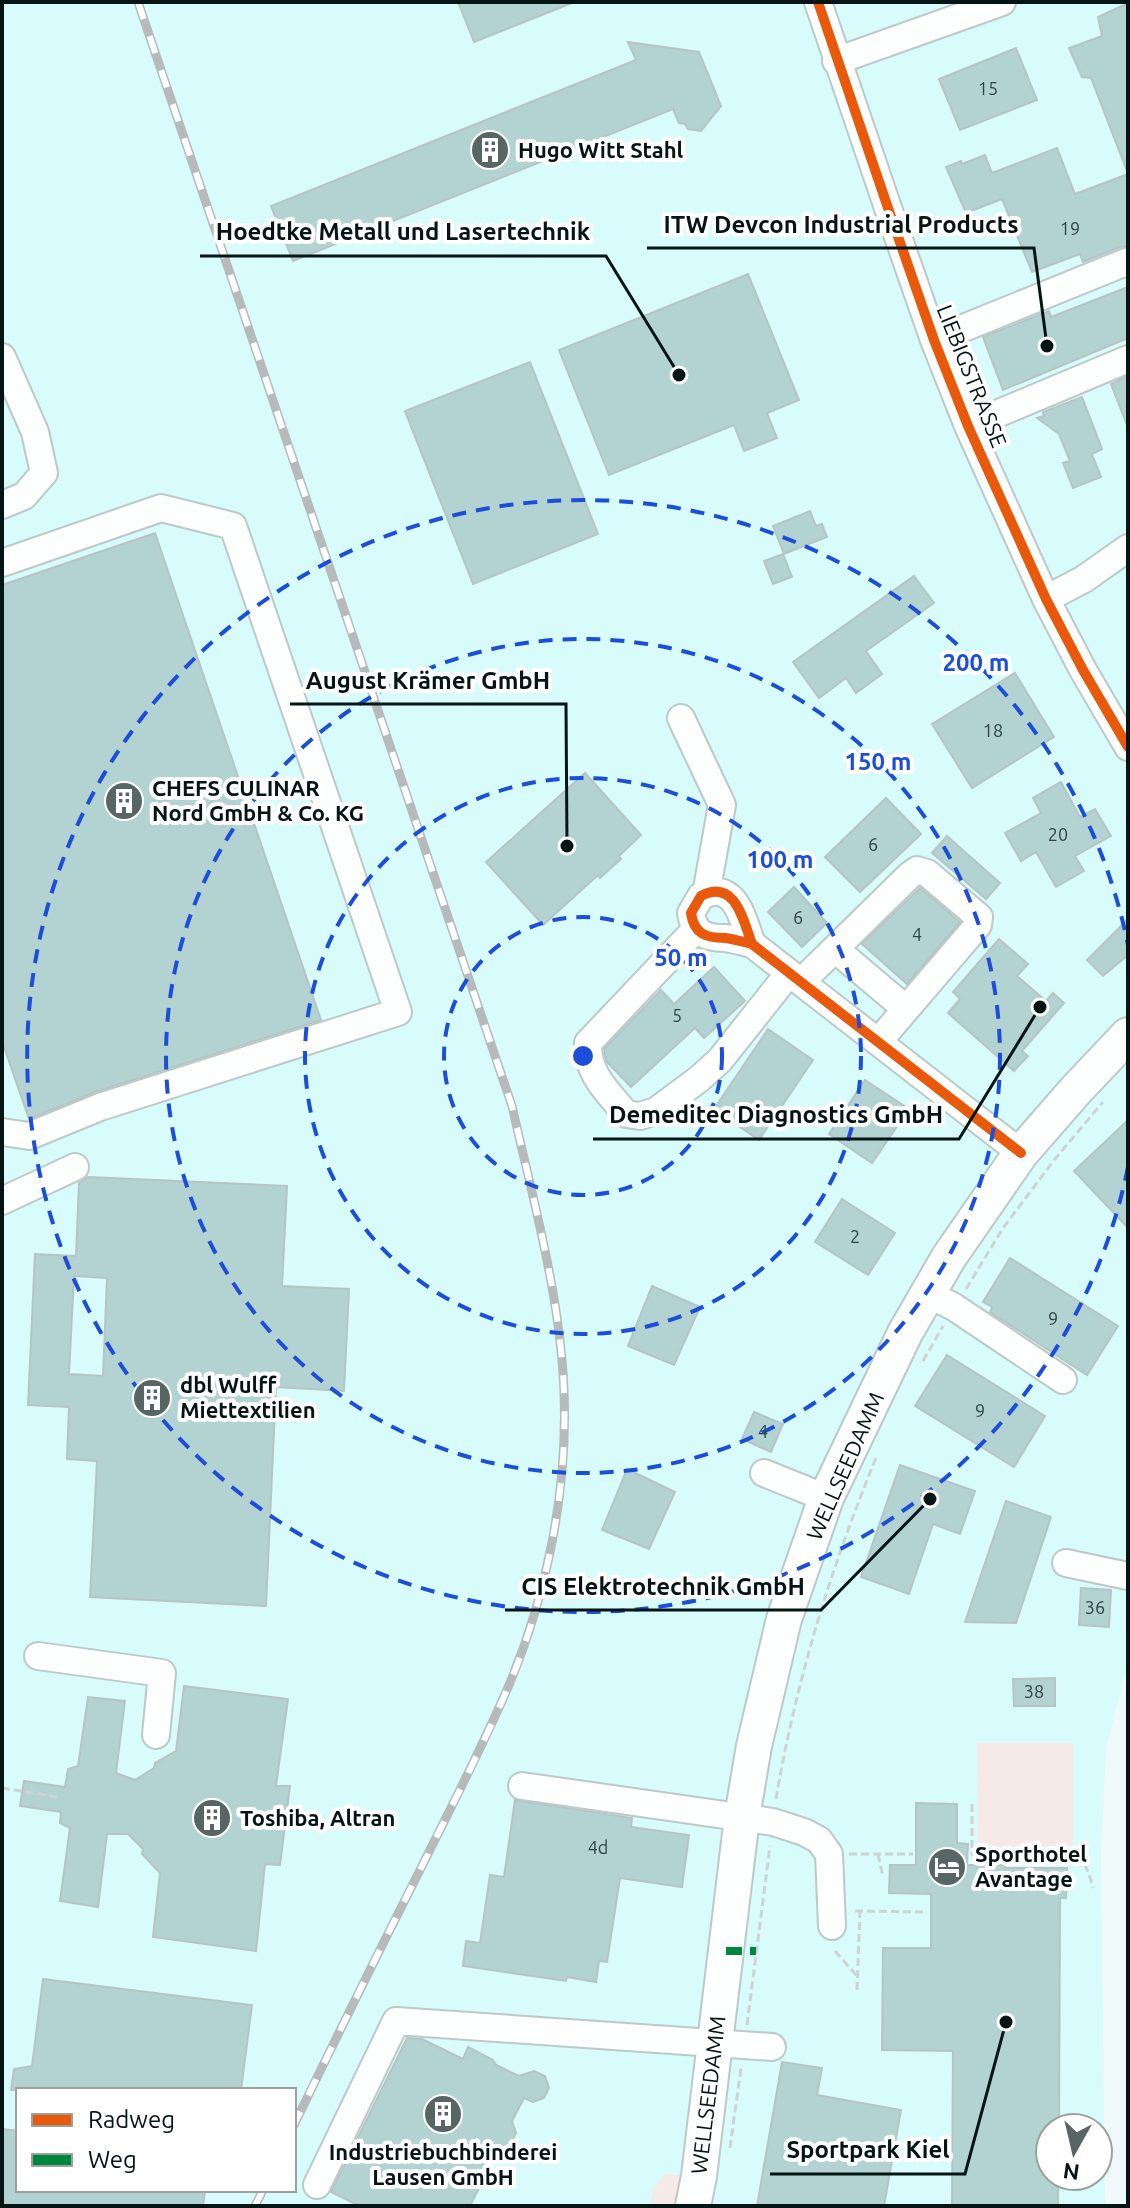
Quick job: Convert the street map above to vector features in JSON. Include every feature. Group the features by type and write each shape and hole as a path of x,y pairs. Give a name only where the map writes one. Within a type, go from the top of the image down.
{"main road":[{"name":"WELLSEEDAMM","path":"693,2206 730,2045 757,1820 754,1746 784,1619 826,1498 905,1333 941,1300 949,1257 1021,1153 1128,1035"}],"street":[{"name":"LIEBIGSTRASSE","path":"818,2 934,340 968,426 1046,599 1128,747"},
{"path":"836,61 1002,2"},
{"path":"934,340 1126,262 1128,264"},
{"path":"2,357 35,432 44,473 24,496 2,505"},
{"path":"968,426 1128,359"},
{"path":"2,563 161,508 233,526 398,1012 100,1107 29,1136 2,1132"},
{"path":"1046,599 1084,579 1128,548"},
{"path":"681,718 722,805 706,894"},
{"path":"696,929 588,1043 587,1058 597,1080 626,1114 640,1116 656,1111 699,1079 795,978 835,949 917,870 927,873 979,917 978,925 878,1042"},
{"path":"752,944 736,902 727,894 716,891 701,896 691,913 696,929 705,937 752,944 1021,1153"},
{"path":"835,949 906,1009"},
{"path":"2,1201 75,1167"},
{"path":"941,1300 1063,1380"},
{"path":"764,1473 826,1498"},
{"path":"1066,1563 1128,1576"},
{"path":"38,1656 162,1673 156,1735"},
{"path":"522,1786 757,1820 804,1832 819,1840 829,1854 833,1929"},
{"path":"317,2185 396,2021 772,2047"}],"path":[{"path":"916,1371 941,1300 1108,1097"},
{"path":"729,2155 730,2045 757,1820 792,1718 818,1618 851,1519 881,1447"},
{"path":"2,1788 58,1797"},
{"path":"972,1804 972,1854 1073,1852 1086,1864 1093,1888"},
{"path":"829,1854 913,1854"},
{"path":"878,1854 883,1877"},
{"path":"857,1990 860,1911"},
{"path":"857,1976 833,1929 860,1911 927,1912"}],"shaded area":[{"path":"2,2 1128,2 1128,1660 1106,1749 1101,1850 1104,2112 1034,2112 1034,2192 1105,2192 1105,2206 2,2206"},
{"path":"977,1743 1073,1743 1073,1846 978,1847"},
{"path":"664,2174 683,2175 681,2206 649,2206 654,2189"}],"building":[{"path":"458,2 572,2 572,3 474,42"},
{"path":"1128,3 1127,171 1091,78 1082,77 1069,48 1102,36 1098,17"},
{"name":"Hugo Witt Stahl","path":"628,42 699,52 721,106 701,131 688,129 685,124 679,123 673,109 293,261 271,206 636,60"},
{"path":"1016,48 1037,100 960,130 939,79"},
{"path":"1057,148 1075,194 1128,174 1128,246 1083,262 1080,254 1032,272 1002,199 966,213 946,167 985,155 992,173"},
{"path":"748,274 799,400 767,413 777,438 744,451 734,425 609,475 559,350"},
{"path":"1128,287 1128,338 1003,390 983,337 1049,311 1051,317"},
{"path":"530,362 598,534 473,584 405,411"},
{"path":"1128,376 1128,424 1127,425 1111,384"},
{"path":"1082,397 1102,449 1092,454 1101,477 1073,488 1063,463 1070,461 1059,434 1037,418 1044,416 1043,412"},
{"path":"810,511 816,526 822,524 827,537 784,554 773,526"},
{"name":"CHEFS CULINAR Nord GmbH & Co. KG","path":"155,533 321,1020 95,1092 29,1119 2,1041 2,585"},
{"path":"783,554 792,577 773,584 764,561"},
{"path":"914,576 934,603 866,651 882,674 856,693 846,678 819,698 793,662"},
{"path":"1015,673 1054,737 972,788 932,724"},
{"path":"585,773 641,835 619,856 621,859 600,878 598,875 543,925 486,862"},
{"path":"1061,782 1080,817 1095,809 1111,836 1075,856 1084,871 1056,887 1036,852 1021,861 1005,833 1041,813 1033,798"},
{"path":"886,798 921,834 860,892 825,857"},
{"path":"947,836 1000,883 986,899 932,853"},
{"path":"794,887 827,923 802,947 768,912"},
{"path":"920,888 960,922 907,984 862,944"},
{"path":"1128,919 1128,955 1103,976 1087,960"},
{"path":"999,939 1028,964 1017,976 1046,1001 1053,993 1064,1003 1022,1051 1028,1056 1014,1071 948,1013 960,999 953,992"},
{"path":"714,967 745,1001 704,1038 695,1028 631,1087 607,1062 604,1049 661,990 674,1004"},
{"path":"768,1029 813,1060 759,1140 714,1109"},
{"path":"865,1080 909,1109 872,1163 829,1134"},
{"path":"1128,1120 1128,1228 1074,1171"},
{"name":"dbl Wulff Miettextilien","path":"88,1177 287,1186 282,1286 349,1289 344,1391 276,1387 266,1606 90,1597 97,1461 67,1459 69,1407 28,1405 35,1254 76,1256 79,1183","holes":["74,1276 107,1278 103,1376 69,1374"]},
{"path":"842,1199 895,1233 868,1275 815,1242"},
{"path":"1010,1258 1118,1326 1087,1375 990,1312 992,1307 983,1302"},
{"path":"652,1286 700,1307 674,1365 628,1346"},
{"path":"947,1355 1045,1416 1014,1467 915,1406"},
{"path":"754,1412 783,1424 771,1452 742,1439"},
{"path":"900,1465 975,1491 960,1534 933,1524 909,1594 861,1577"},
{"path":"627,1469 675,1492 649,1549 602,1530"},
{"path":"1006,1501 1051,1517 1016,1623 965,1622"},
{"path":"1081,1588 1111,1590 1109,1627 1079,1625"},
{"path":"1055,1678 1055,1706 1014,1706 1013,1679"},
{"name":"Toshiba, Altran","path":"184,1686 288,1699 276,1786 290,1786 280,1865 265,1864 256,1951 153,1937 160,1873 128,1834 107,1834 98,1907 60,1901 70,1828 60,1823 61,1812 20,1806 24,1781 65,1787 68,1769 78,1766 88,1697 125,1701 116,1773 135,1780 154,1768 155,1763 176,1751"},
{"path":"515,1800 632,1818 631,1827 689,1835 682,1887 620,1878 607,1962 599,1961 596,1982 567,1977 566,1981 463,1966 466,1941 480,1943 490,1875 504,1877"},
{"path":"916,1803 957,1804 957,1843 968,1844 967,1865 1067,1868 1066,1898 1060,1898 1059,2112 1034,2112 1034,2192 1058,2192 1058,2206 952,2206 953,2051 882,2050 883,1948 931,1948 931,1894 889,1893 890,1865 916,1865"},
{"path":"43,1979 252,2005 241,2088 11,2090 14,2069 32,2066"},
{"name":"Industriebuchbinderei Lausen GmbH","path":"407,2038 422,2039 463,2059 468,2047 519,2076 534,2071 545,2076 549,2088 544,2098 533,2102 524,2098 512,2121 516,2133 511,2144 499,2148 470,2206 360,2206 331,2192"},
{"path":"782,2062 822,2068 817,2095 901,2110 884,2206 757,2206"},
{"path":"2,2129 16,2131 16,2192 205,2192 203,2206 2,2206"}],"railway":[{"path":"138,2 512,1106 544,1247 557,1319 564,1391 558,1504 544,1578 522,1650 477,1755 296,2121"},
{"path":"255,2206 262,2192"}],"marked path":[{"path":"726,1951 756,1951"}],"cycle path":[{"path":"818,2 934,340 968,426 1046,599 1128,747"},
{"path":"752,944 712,937 698,930 691,913 701,896 713,892 730,897 741,914 752,944 1021,1153"}],"place":[{"name":"Hugo Witt Stahl","path":"490,150"},
{"name":"ITW Devcon Industrial Products","path":"1047,346"},
{"name":"Hoedtke Metall und Lasertechnik","path":"679,375"},
{"name":"CHEFS CULINAR Nord GmbH & Co. KG","path":"124,801"},
{"name":"August Krämer GmbH","path":"567,846"},
{"name":"Demeditec Diagnostics GmbH","path":"1040,1007"},
{"name":"dbl Wulff Miettextilien","path":"152,1398"},
{"name":"CIS Elektrotechnik GmbH","path":"930,1499"},
{"name":"Toshiba, Altran","path":"212,1818"},
{"name":"Sporthotel Avantage","path":"947,1867"},
{"name":"Sportpark Kiel","path":"1006,2022"},
{"name":"Industriebuchbinderei Lausen GmbH","path":"443,2114"}]}
